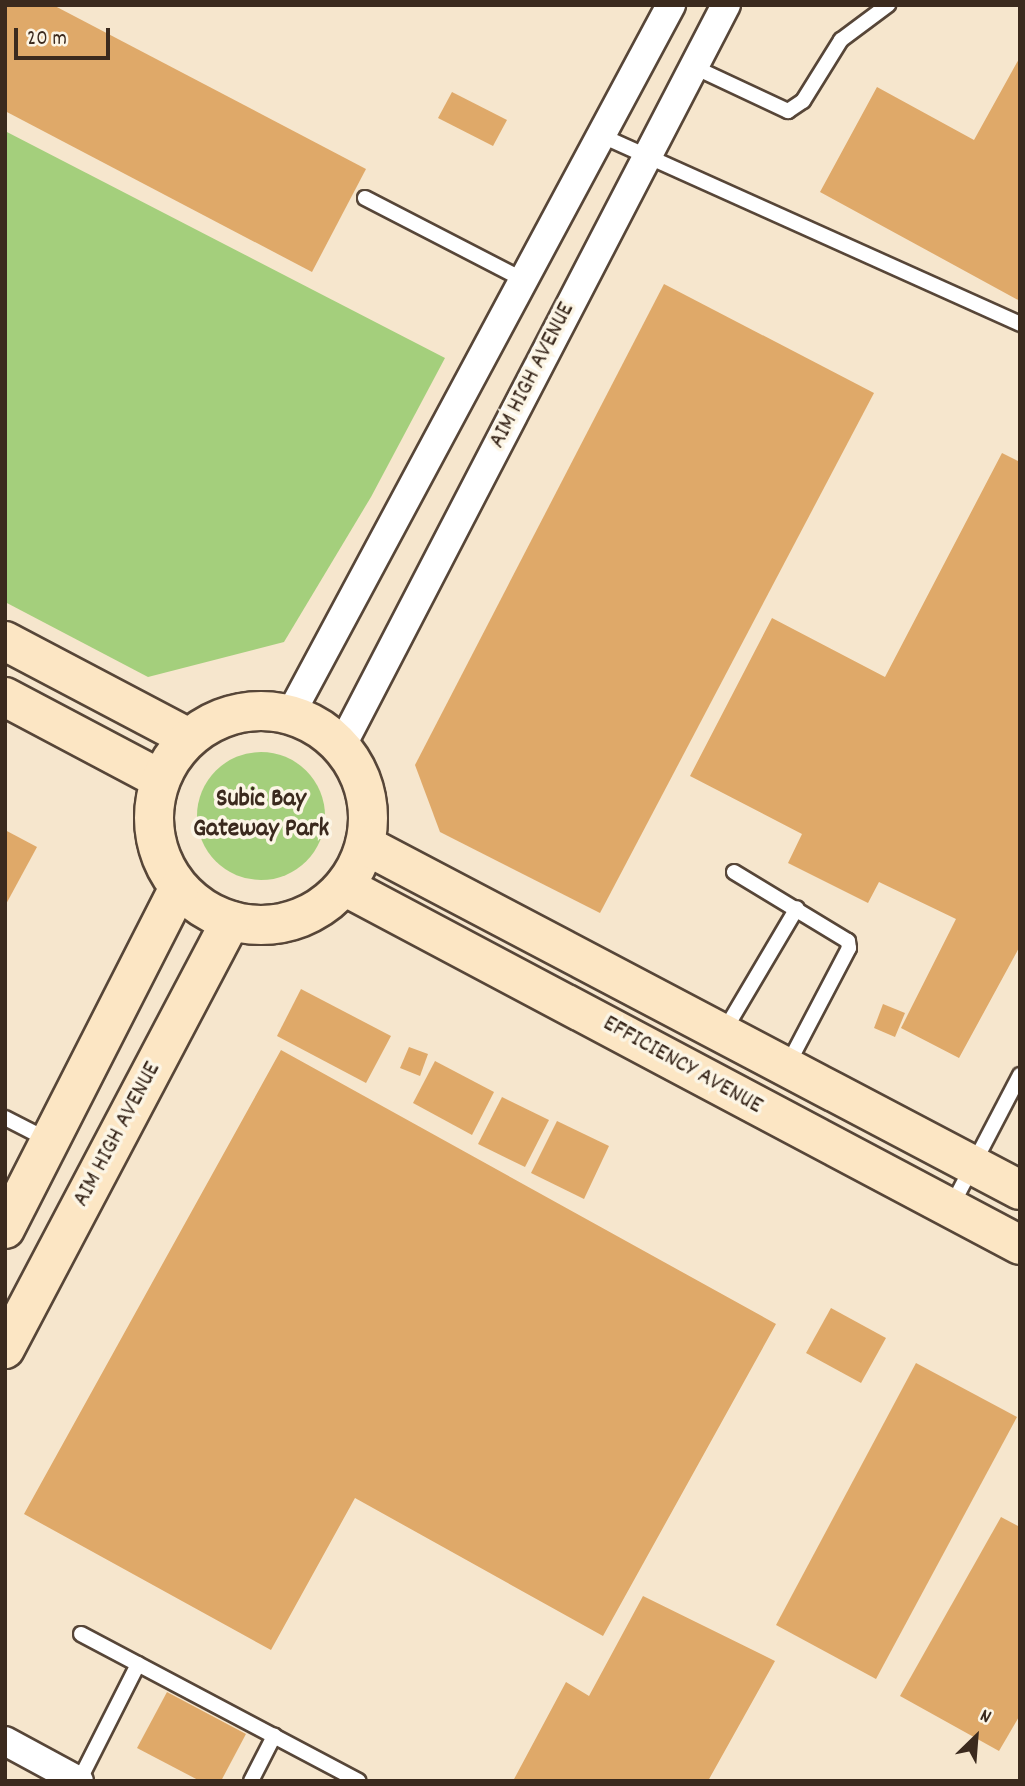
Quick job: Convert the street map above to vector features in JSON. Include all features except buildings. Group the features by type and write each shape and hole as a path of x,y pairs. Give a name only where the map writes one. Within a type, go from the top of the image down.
{"street":[{"path":"290,715 671,5"},
{"name":"AIM HIGH AVENUE","path":"341,747 726,5"},
{"path":"5,640 189,738"},
{"path":"5,697 160,779"},
{"path":"247,712 290,715 326,733 341,747 353,764 367,803 365,845 344,886 305,916 256,925 231,921 203,909 180,888 166,869 153,825 160,779 189,738 206,725 247,712"},
{"name":"EFFICIENCY AVENUE","path":"365,845 1020,1190"},
{"name":"EFFICIENCY AVENUE","path":"344,886 1020,1245"},
{"path":"5,1229 180,888"},
{"name":"AIM HIGH AVENUE","path":"5,1349 231,921"},
{"path":"5,1741 79,1781"}],"lane":[{"path":"694,68 789,111 803,101 841,40 888,5"},
{"path":"600,135 1020,324"},
{"path":"365,198 522,279"},
{"path":"734,872 844,935 849,948 788,1066"},
{"path":"723,1034 797,908"},
{"path":"950,1208 1020,1075"},
{"path":"5,1118 50,1141"},
{"path":"81,1634 359,1781"},
{"path":"79,1781 138,1664"},
{"path":"251,1781 274,1736"}],"green space":[{"path":"5,131 445,358 371,497 284,642 148,677 5,602"},
{"path":"261,752 286,757 306,771 320,791 325,816 320,841 306,861 286,875 261,880 236,875 216,861 202,841 197,816 202,791 216,771 236,757"}],"district":[{"name":"Subic Bay Gateway Park","path":"261,815"}]}
